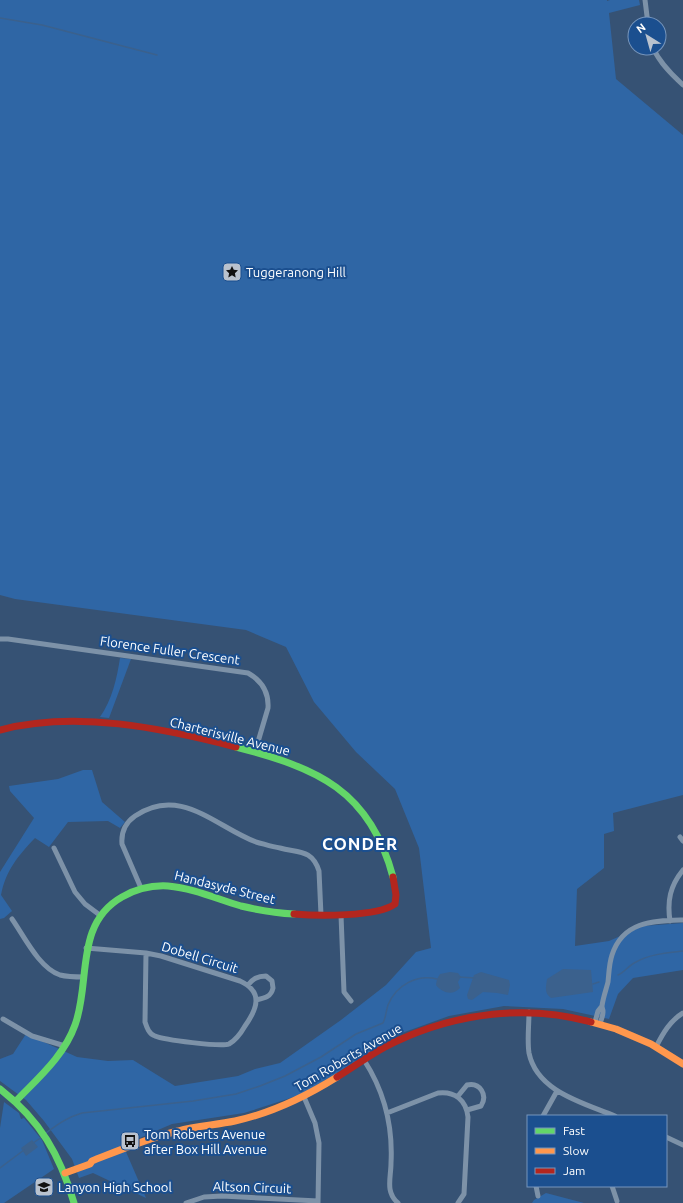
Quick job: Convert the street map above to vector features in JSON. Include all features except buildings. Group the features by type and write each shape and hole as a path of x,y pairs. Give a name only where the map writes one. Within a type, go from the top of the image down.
{"street":[{"path":"645,0 647,16"},
{"path":"658,56 669,72 683,85"},
{"name":"Florence Fuller Crescent","path":"0,639 248,673 255,677 263,686 267,693 268,700 268,708 255,752"},
{"name":"Charterisville Avenue","path":"0,730 13,726 56,721 94,723 161,731 198,738 255,752 306,769 337,787 359,807 369,820 382,841 393,877 396,897 395,904"},
{"path":"141,888 122,844 124,827 133,818 152,807 162,805 180,806 192,808 203,813 252,840 280,848 302,852 310,856 317,864 319,871 321,916"},
{"path":"54,848 75,892 85,904 101,916"},
{"path":"670,921 668,909 670,892 676,878 683,870"},
{"name":"Handasyde Street","path":"16,1101 53,1060 64,1046 75,1027 83,998 86,948 92,930 113,902 129,892 141,888 160,885 173,885 257,910 295,915 341,915 389,909 395,904"},
{"path":"341,915 344,992 351,1000"},
{"path":"12,919 45,966 59,975 84,977"},
{"path":"597,1023 598,1011 602,1006 607,986 611,960 619,941 630,931 640,925 650,922 683,920"},
{"name":"Dobell Circuit","path":"86,948 146,953 161,956 240,981 248,985 254,993 256,1000 254,1014 239,1036 228,1044 216,1046 155,1036 147,1030 145,1022 146,953"},
{"name":"Dobell Circuit","path":"248,985 253,979 259,976 266,976 272,981 274,988 269,996 267,998 256,1000"},
{"path":"529,1012 528,1043 531,1058 535,1068 545,1081 557,1091 613,1115"},
{"name":"Tom Roberts Avenue","path":"64,1172 90,1164 92,1161 166,1133 221,1124 258,1115 281,1107 304,1097 334,1080 396,1041 437,1025 479,1016 529,1012 569,1016 597,1023 629,1034 656,1047 683,1064"},
{"path":"656,1047 667,1027 683,1012"},
{"path":"3,1019 32,1036 64,1046"},
{"path":"364,1060 377,1086 387,1113 392,1146 390,1190 392,1197 398,1203"},
{"path":"458,1096 467,1085 474,1084 481,1089 484,1095 482,1106 467,1110"},
{"path":"0,1089 27,1111 46,1137 64,1172 74,1203"},
{"path":"544,1115 557,1091"},
{"path":"387,1113 438,1093 452,1093 458,1096 462,1101 467,1110 464,1194 458,1203"},
{"name":"Altson Circuit","path":"186,1203 204,1197 222,1196 318,1202 319,1143 315,1124 304,1097"},
{"path":"667,1137 683,1145"},
{"path":"536,1187 538,1196"},
{"path":"612,1187 617,1201"}],"shaded area":[{"path":"0,0 639,0 640,5 609,13 616,79 683,135 683,795 613,813 614,831 604,834 604,868 577,889 575,946 609,941 643,926 683,923 683,970 633,978 618,994 609,1019 563,1009 504,1006 449,1016 399,1034 303,1094 244,1113 172,1124 123,1145 146,1198 93,1173 79,1178 72,1159 44,1121 26,1100 0,1081 0,1059 13,1054 26,1034 77,1057 108,1061 133,1060 175,1086 238,1076 255,1069 280,1063 341,1020 386,985 416,952 431,948 419,848 395,789 356,752 314,702 286,647 246,630 15,599 0,595"},
{"path":"120,658 131,659 109,718 100,717 108,703 113,689"},
{"path":"83,770 92,770 102,802 125,822 120,828 108,821 68,822 49,847 35,838 18,857 9,871 1,895 12,911 4,918 0,919 0,872 34,818 10,791 9,786 58,779"},
{"path":"563,969 591,970 593,992 551,998 546,992 547,979"},
{"path":"450,972 458,973 461,977 458,982 460,988 451,993 444,992 436,985 440,974"},
{"path":"481,972 509,980 510,985 508,995 483,992 472,1000 468,999 467,995 474,975"},
{"path":"4,1102 19,1113 21,1119 24,1118 42,1140 54,1169 4,1203 0,1203 0,1128"},
{"path":"32,1140 38,1147 26,1156 21,1148"},
{"path":"546,1193 584,1203 532,1203 534,1200"}],"waterway":[{"path":"0,18 42,25 157,55"},
{"path":"618,975 641,959 659,954 683,951"},
{"path":"459,977 475,978"},
{"path":"46,1133 63,1121 82,1113 193,1101 236,1094 260,1086 285,1076 321,1057 356,1034 383,1023 388,1005 392,998 396,992 408,983 422,978 437,979"},
{"path":"593,984 599,982"},
{"path":"33,1143 42,1137"},
{"path":"0,1168 24,1150"}],"traffic: fast":[{"path":"236,747 291,764 315,774 336,787 355,803 370,823 383,847 393,877"},
{"path":"16,1101 50,1066 70,1036 80,1008 86,955 90,938 97,922 107,908 122,897 144,888 168,886 196,891 241,906 294,914"},
{"path":"0,1089 26,1113 47,1140 62,1169 74,1203"}],"traffic: slow":[{"path":"591,1022 616,1029 651,1044 683,1064"},
{"path":"65,1173 90,1164 92,1161 134,1144 156,1137 185,1129 235,1121 262,1114 288,1104 337,1077"}],"traffic: jam":[{"path":"0,730 29,724 59,722 119,724 149,728 236,747"},
{"path":"294,914 346,915 386,908 395,904 396,895 393,877"},
{"path":"337,1077 374,1053 397,1041 420,1031 468,1018 492,1014 542,1013 567,1016 591,1022"}],"place":[{"name":"Tuggeranong Hill","path":"232,272"},
{"name":"Tom Roberts Avenue after Box Hill Avenue","path":"130,1141"},
{"name":"Lanyon High School","path":"44,1187"}],"district":[{"name":"CONDER","path":"360,843"}]}
